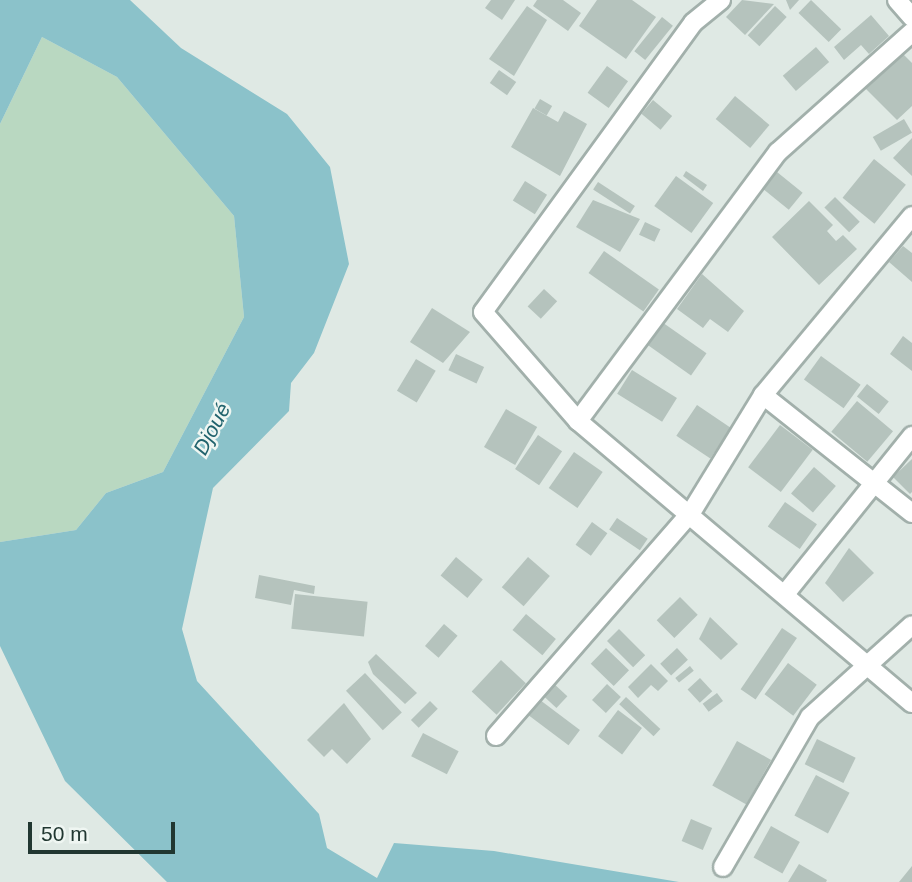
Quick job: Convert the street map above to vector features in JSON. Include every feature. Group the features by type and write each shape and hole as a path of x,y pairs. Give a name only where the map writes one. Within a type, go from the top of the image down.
{"street":[{"path":"720,0 693,23 483,312 578,421 692,511 912,703"},
{"path":"897,0 912,17"},
{"path":"578,421 764,168 912,32"},
{"path":"496,736 692,511 763,395 912,216"},
{"path":"763,395 878,480 912,513"},
{"path":"785,594 912,436"},
{"path":"723,867 810,717 870,666 912,625"}],"green space":[{"path":"42,37 117,77 234,216 244,317 163,472 106,493 76,530 0,542 0,124"}],"water":[{"name":"Djoué","path":"0,0 130,0 181,48 287,114 330,167 349,264 314,353 291,383 289,411 213,488 182,629 197,681 319,814 327,848 377,878 394,843 494,851 679,882 167,882 65,781 0,646 0,542 76,530 106,493 163,472 244,317 234,216 117,77 42,37 0,124"}],"building":[{"path":"491,0 515,0 502,20 485,8"},
{"path":"537,0 563,0 581,13 568,31 533,6"},
{"path":"597,0 632,0 656,17 626,59 579,26"},
{"path":"742,0 774,4 745,35 726,17"},
{"path":"786,0 799,0 790,10"},
{"path":"811,0 841,29 829,42 798,13"},
{"path":"527,6 547,20 514,76 489,59"},
{"path":"775,6 787,17 759,46 748,35"},
{"path":"871,15 889,36 869,54 861,45 844,60 834,47"},
{"path":"662,17 673,26 645,60 634,51"},
{"path":"816,47 829,62 796,91 783,76"},
{"path":"900,51 912,63 912,106 897,120 863,86"},
{"path":"607,66 628,81 609,108 588,93"},
{"path":"499,70 516,82 507,95 490,83"},
{"path":"735,96 769,125 750,148 716,119"},
{"path":"540,99 552,106 547,116 534,109"},
{"path":"653,100 672,116 661,130 641,114"},
{"path":"533,108 558,122 564,111 587,124 560,176 511,147"},
{"path":"904,119 912,133 881,151 873,137"},
{"path":"912,138 912,176 893,158"},
{"path":"874,159 906,185 874,224 843,198"},
{"path":"686,171 707,185 703,191 683,176"},
{"path":"777,172 803,193 789,210 763,189"},
{"path":"676,176 713,203 691,233 654,206"},
{"path":"525,181 547,195 535,214 513,201"},
{"path":"598,182 635,206 630,214 593,190"},
{"path":"835,197 860,222 849,232 824,208"},
{"path":"593,200 640,219 620,252 576,227"},
{"path":"809,201 833,225 827,231 836,241 843,235 857,249 819,285 772,237"},
{"path":"645,222 660,229 654,242 639,235"},
{"path":"903,246 912,253 912,282 889,262"},
{"path":"604,251 659,289 643,312 589,273"},
{"path":"702,274 744,311 728,332 710,319 703,328 677,309"},
{"path":"544,289 557,301 541,319 528,307"},
{"path":"432,308 470,332 443,363 410,342"},
{"path":"659,320 707,353 691,375 644,342"},
{"path":"903,336 912,343 912,371 890,354"},
{"path":"456,354 484,367 476,383 448,370"},
{"path":"821,356 861,385 844,408 804,379"},
{"path":"416,359 436,371 417,403 397,391"},
{"path":"632,370 677,398 662,422 617,394"},
{"path":"867,384 889,402 879,414 857,396"},
{"path":"857,401 893,431 867,462 831,432"},
{"path":"697,405 731,428 710,459 676,436"},
{"path":"506,409 537,427 515,465 484,447"},
{"path":"780,425 813,450 781,492 748,467"},
{"path":"538,435 562,451 539,485 515,469"},
{"path":"574,452 603,472 577,508 549,488"},
{"path":"912,459 912,492 910,494 893,477"},
{"path":"814,467 836,486 813,512 791,493"},
{"path":"785,502 817,524 800,549 768,527"},
{"path":"617,518 648,539 640,550 609,530"},
{"path":"592,522 607,533 591,556 576,545"},
{"path":"849,548 874,573 843,602 825,583"},
{"path":"456,557 483,579 467,598 441,575"},
{"path":"528,557 550,576 524,606 502,587"},
{"path":"259,575 315,586 314,594 294,590 291,605 255,598"},
{"path":"295,594 368,602 364,636 291,629"},
{"path":"680,597 698,615 674,638 657,620"},
{"path":"526,614 556,639 542,655 513,630"},
{"path":"710,617 738,644 721,660 699,639"},
{"path":"444,624 458,636 439,658 425,646"},
{"path":"782,628 797,638 756,699 741,689"},
{"path":"619,629 645,655 633,667 607,641"},
{"path":"606,648 629,670 614,686 591,664"},
{"path":"677,648 688,660 671,675 660,664"},
{"path":"376,654 417,693 405,704 373,674 368,662"},
{"path":"501,660 526,683 497,715 472,691"},
{"path":"788,663 817,685 793,716 765,694"},
{"path":"651,664 668,681 658,691 651,685 638,698 628,687"},
{"path":"690,666 694,671 679,683 675,678"},
{"path":"365,673 402,712 383,730 346,691"},
{"path":"700,678 712,691 700,703 688,690"},
{"path":"552,682 567,696 556,708 541,694"},
{"path":"607,684 621,697 606,713 592,700"},
{"path":"717,693 723,701 709,712 703,704"},
{"path":"626,697 660,729 654,736 619,704"},
{"path":"540,700 580,730 568,745 529,715"},
{"path":"430,701 438,709 419,728 411,720"},
{"path":"344,703 371,739 347,764 332,749 324,757 307,740"},
{"path":"618,710 642,728 622,754 598,736"},
{"path":"423,733 459,751 447,774 411,756"},
{"path":"817,739 856,758 843,783 805,764"},
{"path":"737,741 771,760 746,805 712,786"},
{"path":"816,775 850,793 828,833 794,816"},
{"path":"691,819 712,828 703,850 682,841"},
{"path":"771,826 800,842 782,873 754,857"},
{"path":"799,864 827,880 826,882 788,882"},
{"path":"912,866 912,882 899,882"}]}
